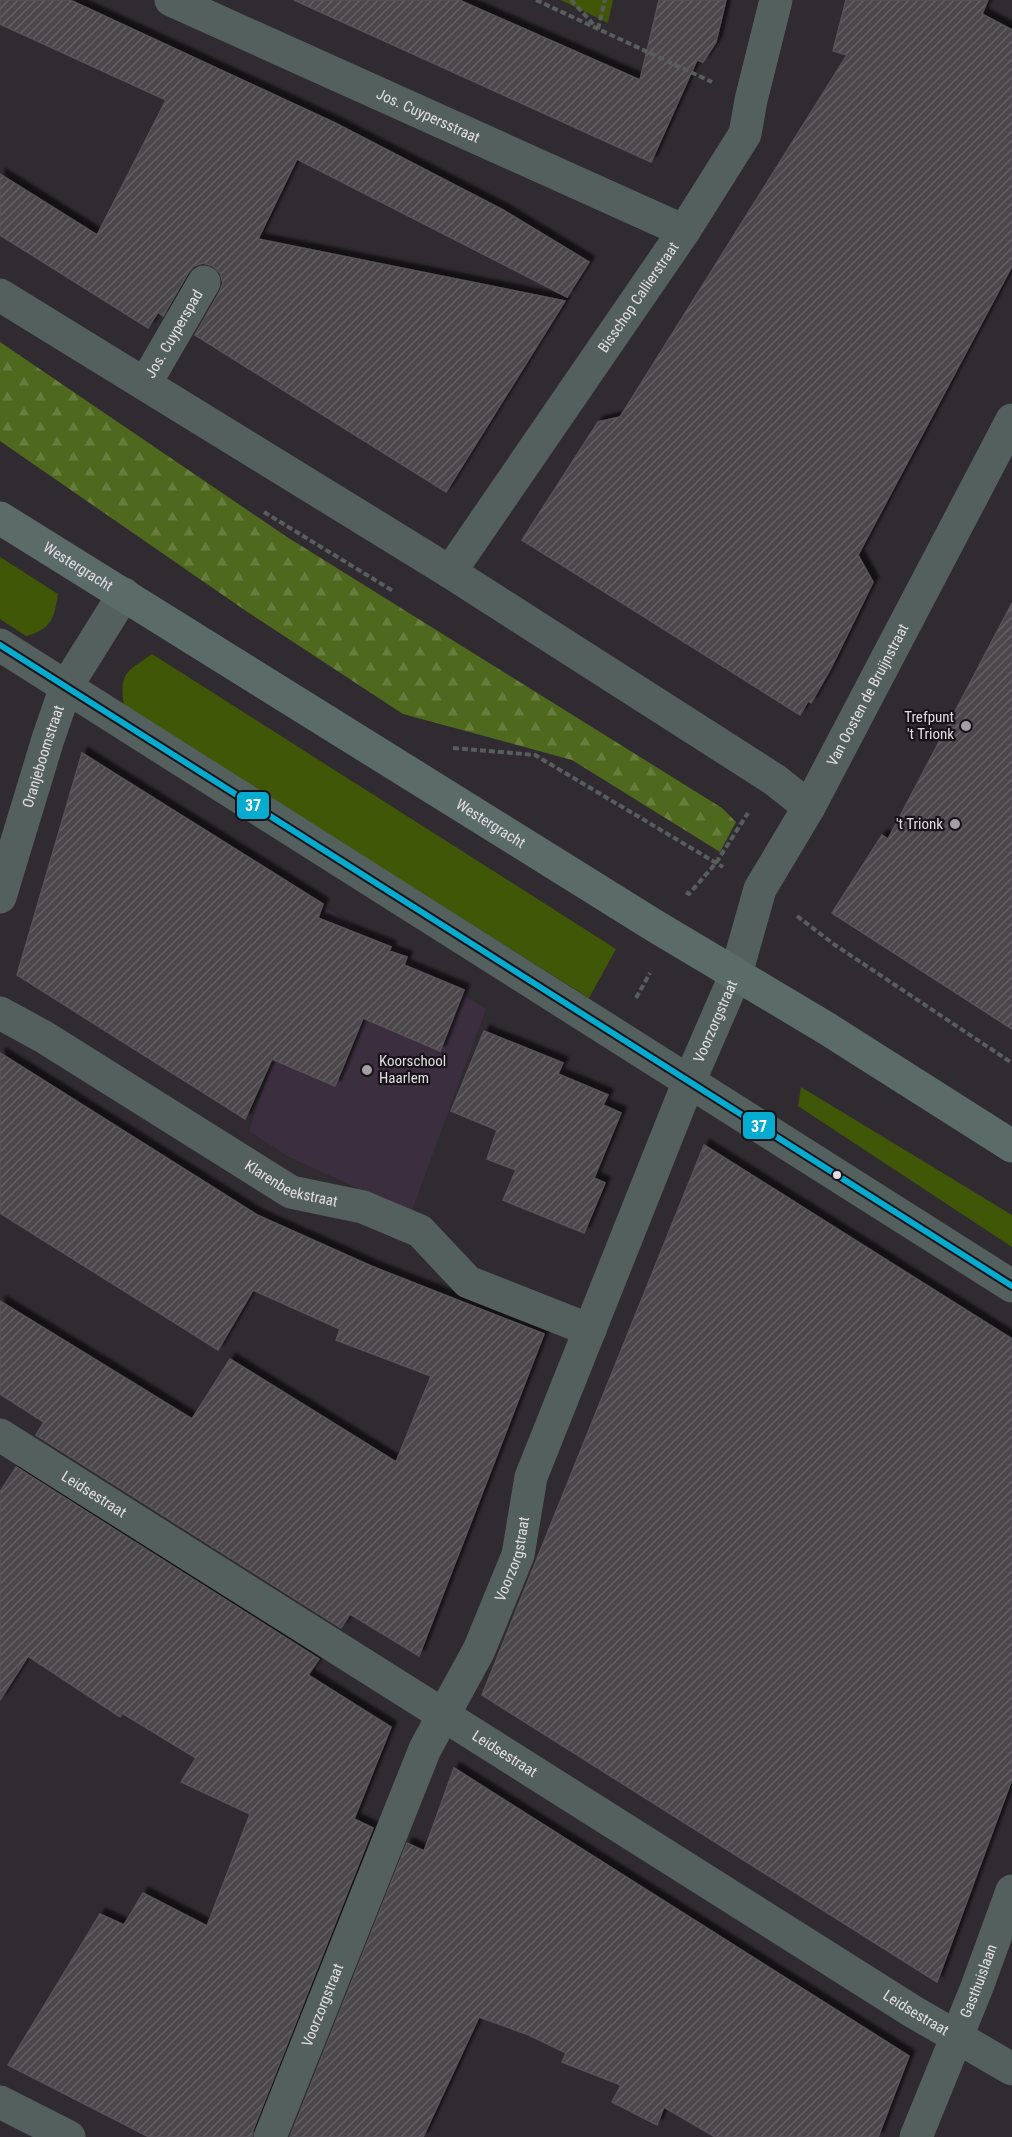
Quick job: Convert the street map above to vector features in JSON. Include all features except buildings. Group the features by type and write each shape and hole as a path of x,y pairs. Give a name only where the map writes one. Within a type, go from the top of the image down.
{"street":[{"name":"Jos. Cuypersstraat","path":"171,0 684,231"},
{"name":"Bisschop Callierstraat","path":"450,572 684,231 745,134 751,100 776,0"},
{"name":"Jos. Cuyperspad","path":"145,384 204,282"},
{"path":"0,295 450,572 775,780 809,807"},
{"name":"Van Oosten de Bruijnstraat","path":"736,974 760,889 809,807 1012,420"},
{"name":"Westergracht","path":"0,518 645,920 826,1028 1012,1146"},
{"name":"Oranjeboomstraat","path":"0,897 66,687 124,594"},
{"path":"0,645 1012,1286"},
{"name":"Voorzorgstraat","path":"270,2137 417,1767 442,1715 479,1650 518,1555 531,1477 689,1082 736,974"},
{"name":"Klarenbeekstraat","path":"0,1013 44,1037 291,1192 363,1207 420,1231 468,1282 590,1330"},
{"name":"Leidsestraat","path":"0,1435 881,1992 1012,2069"},
{"name":"Gasthuislaan","path":"916,2137 977,1987 1012,1891"},
{"path":"0,2102 69,2137"}],"path":[{"path":"536,0 751,100"},
{"path":"571,0 598,30"},
{"path":"598,30 605,0"},
{"path":"448,747 535,755 760,889 836,945 1012,1063"}],"shaded area":[{"name":"Koorschool Haarlem","path":"326,908 486,1009 411,1213 289,1157 249,1131"}],"green space":[{"path":"561,0 613,0 608,23"},
{"path":"0,342 287,537 722,808 736,822 720,852 572,760 403,714 246,611 0,441"},
{"path":"0,557 58,594 53,616 41,630 26,636 0,619"},
{"path":"152,654 616,949 589,998 124,707 123,687 126,674"},
{"path":"801,1087 1012,1215 1012,1247 798,1106"}],"transit line":[{"name":"37","path":"0,645 1012,1286"}],"place":[{"name":"Trefpunt 't Trionk","path":"966,726"},
{"name":"'t Trionk","path":"955,824"},
{"name":"Koorschool Haarlem","path":"367,1070"}]}
